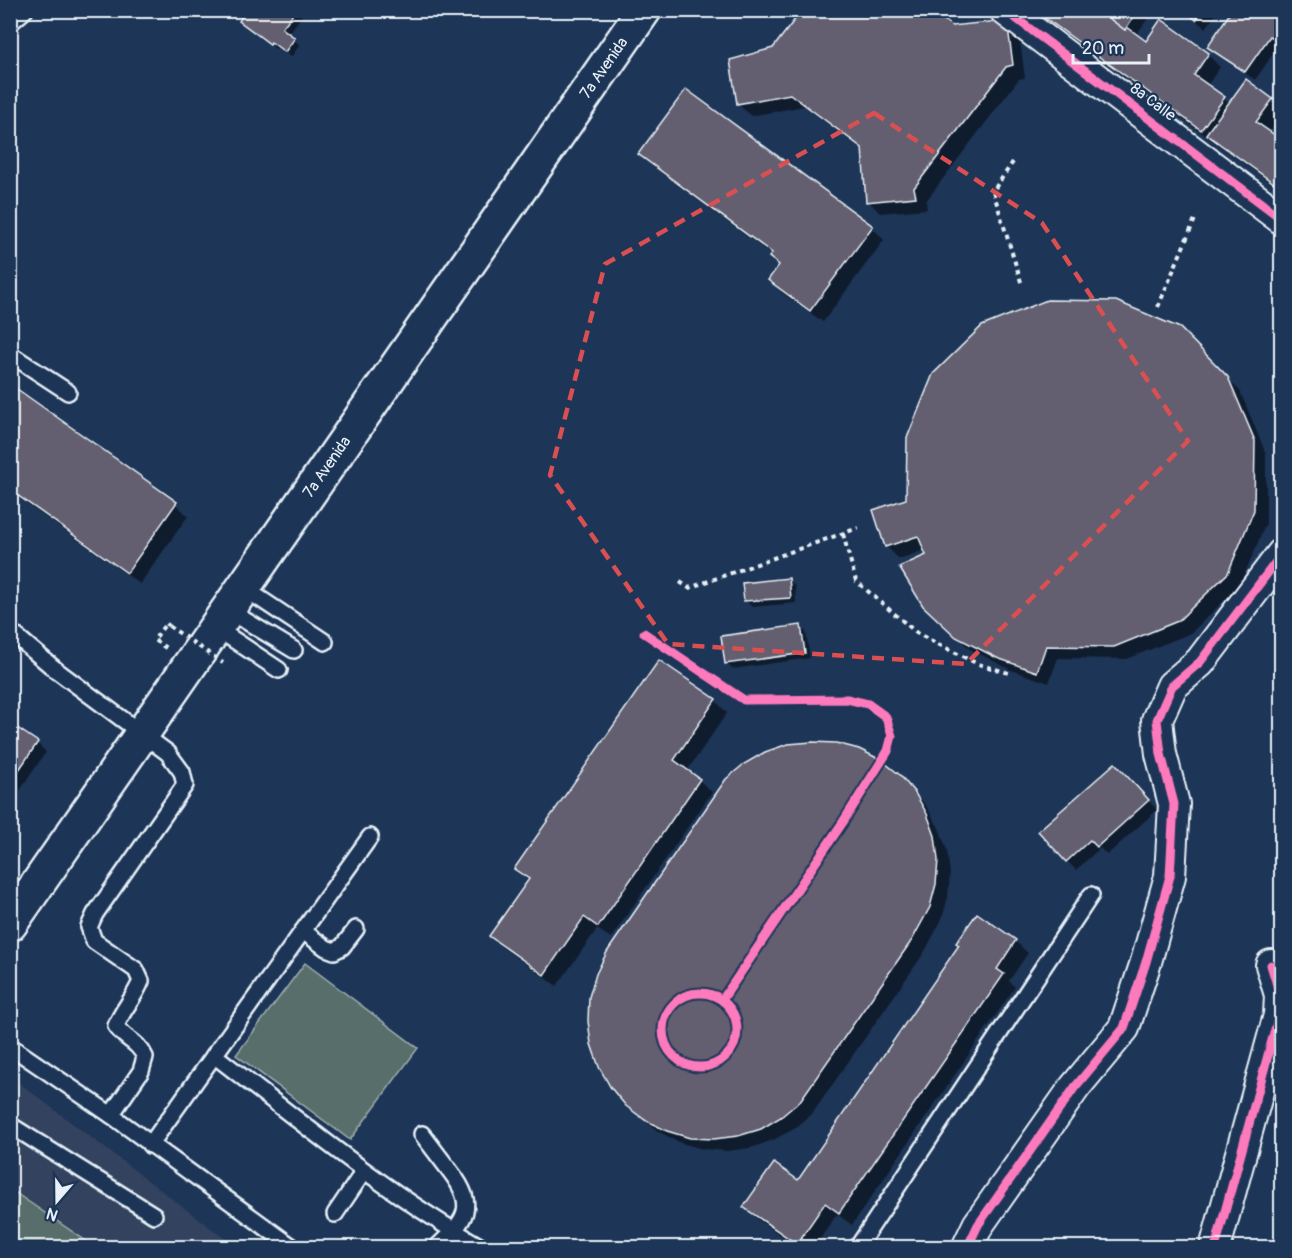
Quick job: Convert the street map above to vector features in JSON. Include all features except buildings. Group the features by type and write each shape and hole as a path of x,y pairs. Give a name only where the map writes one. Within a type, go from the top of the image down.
{"main road":[{"name":"7a Avenida","path":"10,924 644,10"}],"street":[{"name":"8a Calle","path":"1005,10 1281,219"},
{"path":"967,1248 978,1225 1075,1087 1124,1028 1146,962 1170,876 1174,804 1161,754 1157,720 1172,686 1200,662 1281,554"},
{"path":"1215,1248 1279,1015 1280,995 1271,965"}],"lane":[{"path":"10,23 25,10"},
{"path":"10,354 68,392"},
{"path":"229,609 325,642"},
{"path":"229,609 294,650"},
{"path":"229,609 279,670"},
{"path":"10,631 56,670 168,753 182,771 185,785 95,914 89,927 94,941 136,970 141,981 116,1026 120,1033 139,1045 146,1056 141,1071 111,1115"},
{"path":"150,1145 370,837"},
{"path":"858,1248 1091,895"},
{"path":"303,931 326,948 334,951 342,947 356,929"},
{"path":"10,1046 111,1115 294,1248"},
{"path":"214,1055 364,1171 483,1248"},
{"path":"10,1125 154,1215"},
{"path":"422,1134 463,1187 468,1200 464,1214 454,1231 436,1248"},
{"path":"335,1214 364,1171"}],"path":[{"path":"1013,162 993,191 1022,285"},
{"path":"1158,308 1195,219"},
{"path":"680,582 689,588 858,528"},
{"path":"843,534 856,581 918,634 978,664 1012,674"},
{"path":"154,640 166,623 223,663"}],"highlighted area":[{"path":"874,113 1042,223 1188,441 966,664 668,644 550,475 605,264"}],"shaded area":[{"path":"14,1079 236,1247 11,1248 10,1085"}],"green space":[{"path":"305,963 418,1048 350,1140 236,1055"},
{"path":"11,1189 20,1196 95,1247 11,1247"}],"cycle path":[{"path":"1005,10 1282,219"},
{"path":"967,1248 978,1225 1075,1087 1124,1028 1146,962 1170,876 1174,804 1161,754 1157,720 1172,686 1200,662 1282,554"},
{"path":"644,633 744,700 847,699 868,704 886,717 892,736 888,751 843,822 722,1000"},
{"path":"1215,1248 1279,1015 1280,995 1271,965"},
{"path":"700,993 714,996 726,1004 734,1016 737,1030 734,1044 726,1056 714,1064 700,1067 686,1064 674,1056 666,1044 663,1030 666,1016 674,1004 686,996 700,993"}]}
